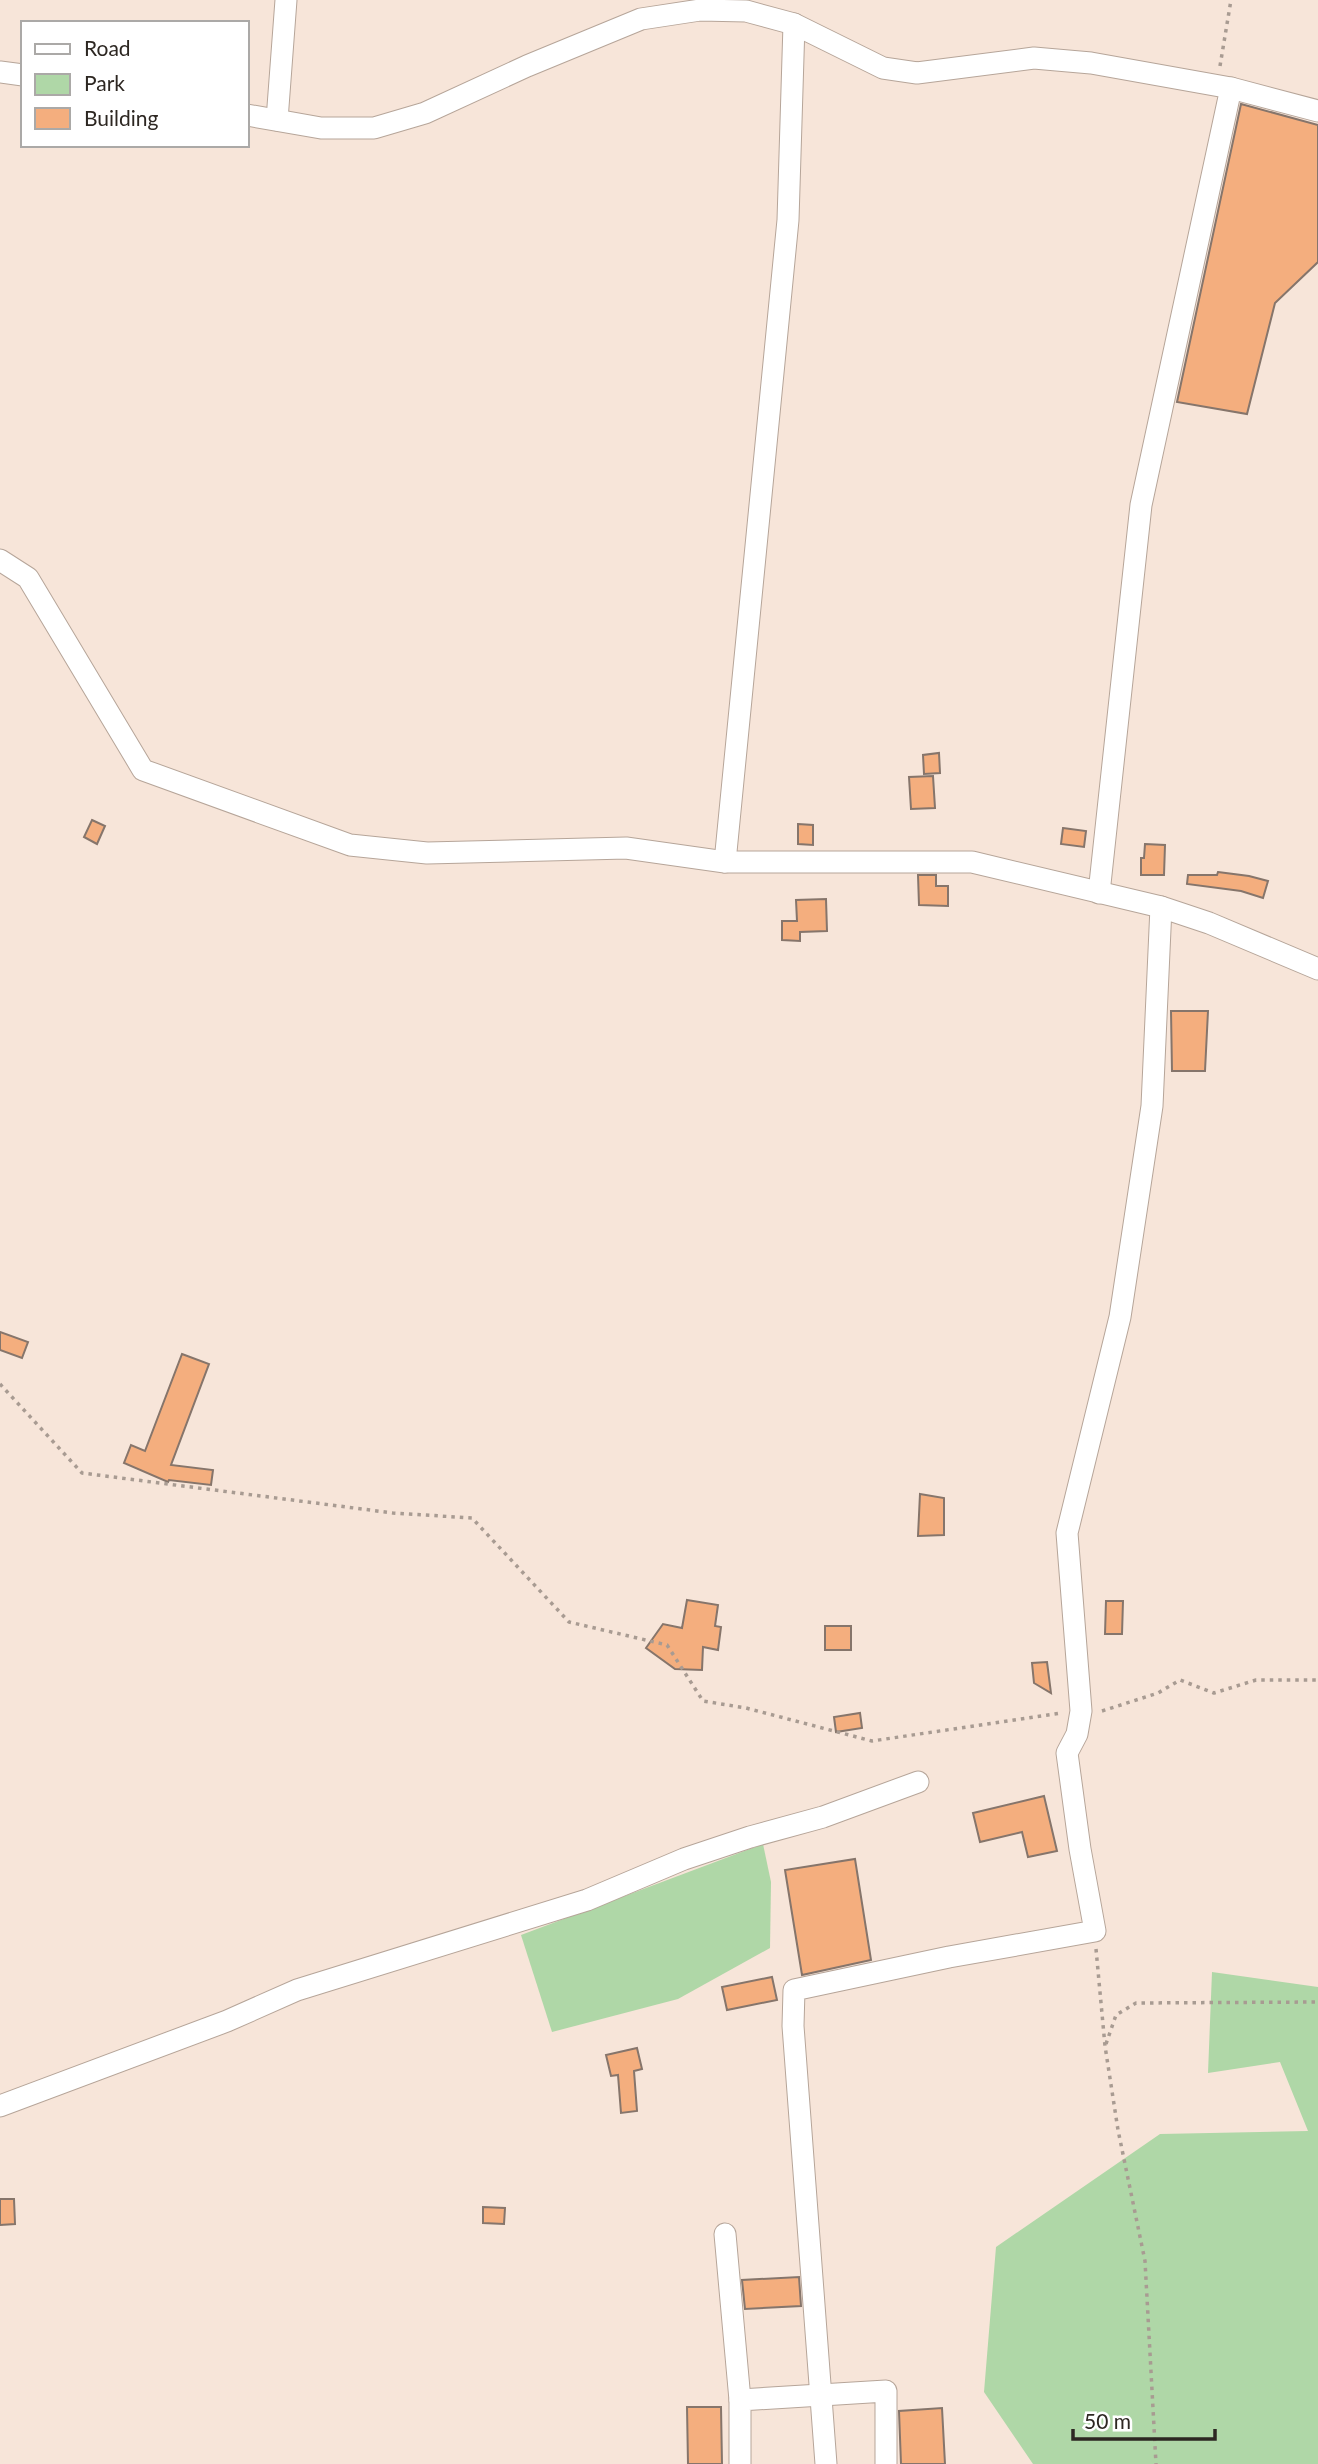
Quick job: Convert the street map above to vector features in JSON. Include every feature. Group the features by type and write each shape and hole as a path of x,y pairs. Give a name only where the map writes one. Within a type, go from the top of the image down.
{"street":[{"path":"277,120 286,0"},
{"path":"248,115 321,128 374,128 425,113 527,66 641,19 700,10 746,11 794,24 883,68 917,73 1034,58 1091,63 1224,87 1318,111"},
{"path":"725,862 787,233 794,24"},
{"path":"0,72 21,75"},
{"path":"1099,893 1141,505 1224,87"},
{"path":"0,559 28,578 144,770 350,845 427,853 625,848 725,862 972,862 1161,908 1209,923 1318,969"},
{"path":"826,2464 793,2026 794,1990 949,1957 1095,1931 1067,1753 1077,1734 1081,1711 1067,1533 1120,1317 1153,1106 1161,908"},
{"path":"0,2106 227,2021 297,1990 587,1900 684,1859 823,1817 918,1782"},
{"path":"725,2234 740,2400 740,2464"},
{"path":"740,2400 886,2391 886,2464"}],"path":[{"path":"1224,87 1231,0"},
{"path":"0,1384 82,1472 393,1513 472,1518 569,1622 667,1645 703,1701 746,1708 872,1741 1081,1711"},
{"path":"1077,1734 1103,1710 1158,1693 1180,1680 1214,1693 1256,1680 1318,1680"},
{"path":"1095,1931 1105,2046 1118,2130 1145,2261 1156,2464"},
{"path":"1105,2046 1116,2015 1136,2003 1318,2002"}],"green space":[{"path":"763,1844 771,1882 770,1948 678,1999 552,2032 521,1935"},
{"path":"1212,1972 1318,1987 1318,2464 1033,2464 984,2392 996,2247 1160,2134 1308,2131 1280,2062 1208,2073"}],"building":[{"path":"1241,104 1318,125 1318,262 1275,303 1247,414 1177,402"},
{"path":"939,753 940,773 924,774 923,755"},
{"path":"933,776 935,808 911,809 909,777"},
{"path":"92,820 105,826 97,844 84,837"},
{"path":"798,824 813,825 813,845 798,844"},
{"path":"1063,828 1086,831 1084,847 1061,844"},
{"path":"1145,844 1165,845 1164,875 1141,875 1141,858 1144,858"},
{"path":"1218,872 1268,881 1263,898 1241,891 1187,884 1188,875 1217,875"},
{"path":"918,875 936,875 936,886 948,886 948,906 919,905"},
{"path":"826,899 827,931 800,932 800,941 782,940 782,921 797,921 796,900"},
{"path":"1171,1011 1208,1011 1205,1071 1172,1071"},
{"path":"0,1332 28,1342 22,1358 0,1350"},
{"path":"182,1354 209,1364 171,1465 213,1470 211,1485 168,1482 124,1463 131,1445 145,1451"},
{"path":"920,1494 944,1498 944,1535 918,1536"},
{"path":"687,1600 718,1605 715,1626 721,1627 718,1650 703,1647 702,1670 675,1669 646,1648 663,1624 682,1628"},
{"path":"1106,1601 1123,1601 1122,1634 1105,1634"},
{"path":"825,1626 851,1626 851,1650 825,1650"},
{"path":"1047,1662 1051,1693 1034,1683 1032,1663"},
{"path":"860,1713 862,1728 836,1732 834,1717"},
{"path":"1044,1796 1057,1851 1028,1857 1022,1832 980,1842 973,1813"},
{"path":"855,1859 871,1960 802,1975 785,1870"},
{"path":"772,1977 777,2000 727,2010 722,1987"},
{"path":"637,2048 642,2069 634,2071 637,2111 621,2113 618,2075 611,2076 606,2055"},
{"path":"0,2199 14,2199 15,2224 0,2225"},
{"path":"483,2207 505,2208 504,2224 483,2223"},
{"path":"799,2277 801,2306 745,2309 742,2280"},
{"path":"687,2407 721,2407 722,2464 688,2464"},
{"path":"942,2408 945,2464 901,2464 899,2411"}]}
